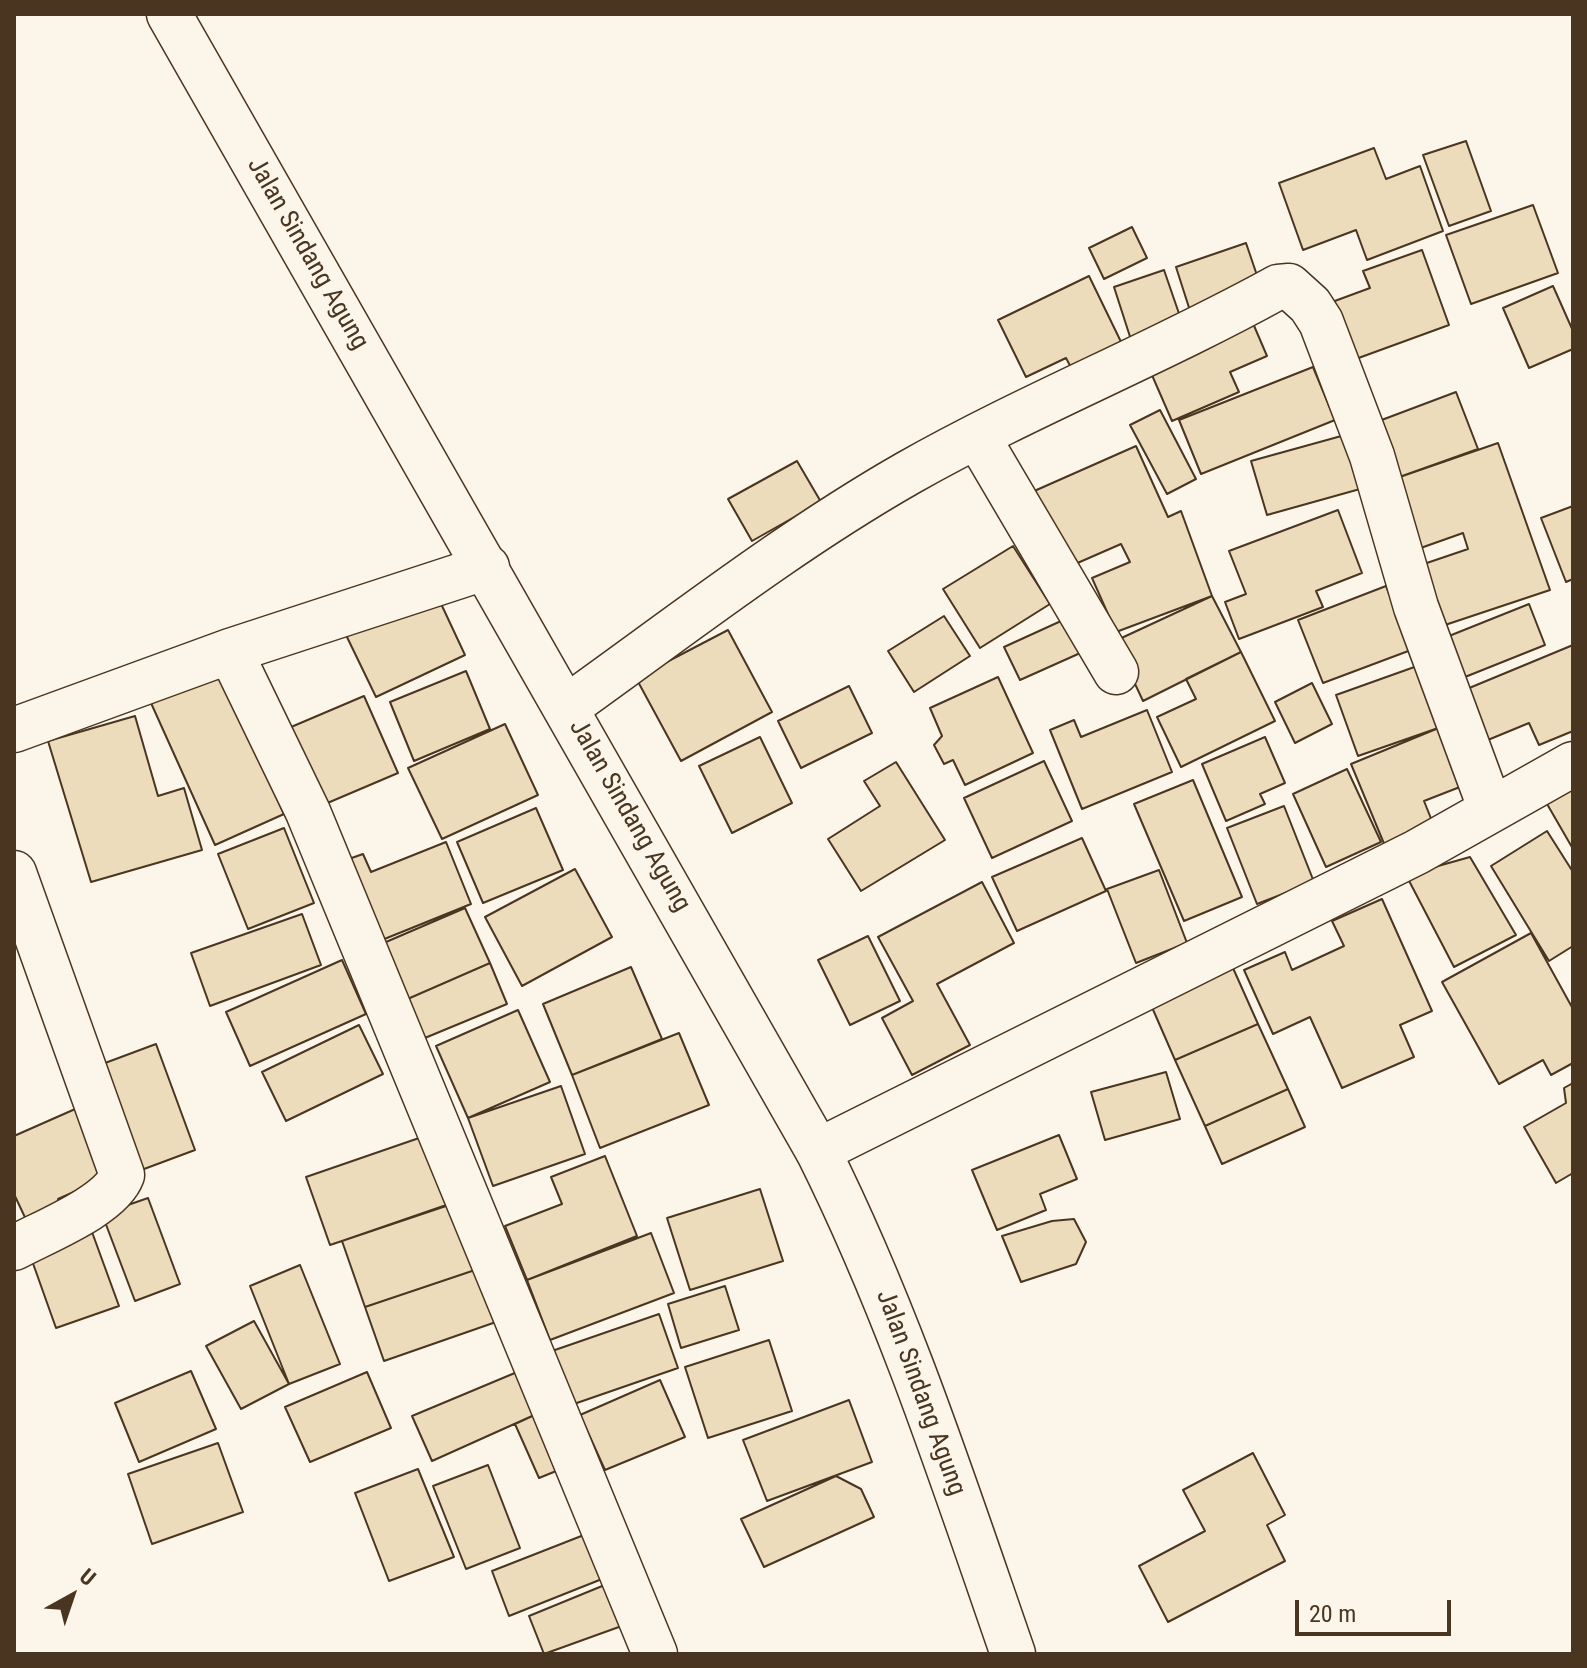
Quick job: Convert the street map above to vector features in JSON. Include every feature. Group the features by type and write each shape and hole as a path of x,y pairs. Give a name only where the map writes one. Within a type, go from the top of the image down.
{"street":[{"name":"Jalan Sindang Agung","path":"169,14 818,1151 864,1244 913,1367 1013,1654"},
{"path":"567,707 752,575 905,475 977,436 1130,365 1278,287 1289,286 1297,291 1321,322 1372,456 1416,607 1491,810"},
{"path":"977,436 1116,672"},
{"path":"14,730 230,651 487,567"},
{"path":"230,651 308,812 655,1654"},
{"path":"818,1151 1417,852 1573,764"},
{"path":"14,873 122,1175 119,1183 98,1203 14,1248"}],"building":[{"path":"1466,141 1491,211 1449,226 1423,155"},
{"path":"1374,148 1386,179 1420,166 1443,231 1367,260 1356,230 1303,250 1279,183"},
{"path":"1533,205 1558,273 1471,304 1446,235"},
{"path":"1132,227 1147,258 1104,279 1089,248"},
{"path":"1246,243 1263,293 1192,317 1176,267"},
{"path":"1422,250 1449,325 1353,360 1332,302 1370,288 1363,271"},
{"path":"1164,270 1184,328 1133,346 1114,287"},
{"path":"1089,276 1124,348 1074,373 1066,358 1026,377 998,320"},
{"path":"1553,286 1573,331 1573,349 1529,368 1503,308"},
{"path":"1252,321 1267,356 1230,372 1239,392 1172,421 1148,366"},
{"path":"1313,367 1335,420 1201,474 1179,420"},
{"path":"1456,392 1478,449 1391,480 1371,424"},
{"path":"1160,410 1196,479 1167,494 1130,425"},
{"path":"1345,435 1360,489 1267,515 1251,461"},
{"path":"1498,443 1550,590 1436,628 1415,567 1468,549 1463,533 1415,550 1391,480"},
{"path":"1136,446 1168,517 1181,511 1212,596 1116,632 1092,578 1130,562 1121,544 1066,568 1032,492"},
{"path":"797,461 821,502 752,541 728,499"},
{"path":"1573,506 1573,579 1566,582 1541,518"},
{"path":"1338,510 1362,573 1316,591 1323,607 1239,639 1225,602 1246,594 1229,551"},
{"path":"1013,546 1050,604 980,648 943,589"},
{"path":"1386,586 1411,650 1323,683 1298,620"},
{"path":"436,593 465,655 376,697 346,635"},
{"path":"1212,596 1241,652 1143,701 1115,641"},
{"path":"1529,604 1545,645 1460,679 1444,638"},
{"path":"944,616 970,656 914,692 888,651"},
{"path":"1072,616 1087,650 1020,680 1004,647"},
{"path":"728,630 772,712 681,761 636,678"},
{"path":"1573,645 1573,731 1539,745 1529,723 1483,742 1462,691"},
{"path":"1241,652 1275,721 1181,767 1157,717 1196,699 1186,679"},
{"path":"1420,665 1441,727 1358,756 1336,695"},
{"path":"466,671 490,729 414,761 390,702"},
{"path":"220,673 284,814 215,845 151,703"},
{"path":"998,677 1033,753 965,785 953,760 944,764 934,745 942,736 930,708"},
{"path":"1312,683 1332,724 1295,743 1275,702"},
{"path":"849,686 872,733 801,768 778,721"},
{"path":"364,696 398,773 311,810 277,733"},
{"path":"1147,710 1172,772 1082,809 1050,730 1074,720 1081,737"},
{"path":"135,716 158,796 184,788 202,850 91,882 48,741"},
{"path":"505,724 538,795 442,839 408,768"},
{"path":"1441,727 1465,785 1424,801 1434,826 1385,846 1351,764"},
{"path":"760,737 792,803 732,833 699,766"},
{"path":"1265,737 1285,783 1260,794 1265,804 1226,821 1202,764"},
{"path":"1044,761 1072,821 992,858 964,798"},
{"path":"896,762 945,840 861,891 828,839 880,806 864,781"},
{"path":"1347,769 1381,842 1326,867 1293,794"},
{"path":"1573,779 1573,849 1543,797"},
{"path":"1193,780 1242,897 1184,921 1134,804"},
{"path":"1284,806 1314,882 1257,904 1227,828"},
{"path":"536,808 563,870 483,903 457,842"},
{"path":"284,828 314,903 248,929 218,854"},
{"path":"1547,831 1573,872 1573,946 1549,961 1491,866"},
{"path":"1082,838 1106,891 1017,931 992,877"},
{"path":"446,842 471,904 377,942 343,861 363,854 371,872"},
{"path":"1470,857 1516,935 1454,967 1406,875"},
{"path":"575,869 612,937 522,986 485,917"},
{"path":"1159,870 1187,943 1136,963 1107,889"},
{"path":"982,882 1014,943 937,984 970,1045 912,1075 882,1018 913,1001 878,937"},
{"path":"1382,899 1432,1011 1400,1025 1414,1057 1342,1088 1310,1017 1273,1034 1244,970 1285,952 1292,970 1344,946 1332,921"},
{"path":"465,908 490,963 403,1001 379,945"},
{"path":"302,914 321,965 210,1006 191,953"},
{"path":"1531,933 1573,1009 1573,1063 1551,1075 1543,1060 1499,1084 1442,982"},
{"path":"868,936 900,1001 850,1025 818,960"},
{"path":"342,960 366,1014 250,1066 226,1012"},
{"path":"490,963 507,1004 420,1040 403,1001"},
{"path":"631,967 662,1039 572,1075 543,1004"},
{"path":"1233,968 1258,1024 1175,1060 1151,1005"},
{"path":"518,1010 550,1082 468,1118 436,1046"},
{"path":"1258,1024 1288,1089 1205,1126 1175,1060"},
{"path":"359,1025 383,1074 286,1121 262,1072"},
{"path":"679,1033 709,1105 600,1148 572,1075"},
{"path":"156,1044 195,1150 136,1172 97,1066"},
{"path":"1166,1072 1180,1119 1105,1140 1091,1092"},
{"path":"1573,1083 1573,1173 1556,1183 1524,1127 1566,1103 1564,1088"},
{"path":"561,1086 585,1154 493,1186 468,1118"},
{"path":"1288,1089 1305,1127 1222,1164 1205,1126"},
{"path":"82,1106 112,1175 58,1199 59,1213 29,1226 14,1194 14,1136"},
{"path":"1059,1135 1077,1179 1040,1194 1046,1210 997,1230 972,1170"},
{"path":"422,1137 446,1206 330,1245 306,1177"},
{"path":"605,1156 637,1236 527,1280 505,1226 562,1204 551,1177"},
{"path":"760,1189 783,1261 690,1290 667,1218"},
{"path":"148,1198 180,1284 135,1301 102,1214"},
{"path":"455,1202 478,1269 365,1307 342,1241"},
{"path":"1074,1219 1086,1242 1076,1264 1021,1282 1002,1236 1052,1221"},
{"path":"92,1232 119,1306 56,1328 30,1255"},
{"path":"651,1233 674,1293 550,1340 527,1280"},
{"path":"300,1265 340,1364 289,1384 250,1286"},
{"path":"478,1269 496,1322 384,1361 365,1307"},
{"path":"725,1286 739,1330 681,1348 668,1304"},
{"path":"659,1314 678,1368 571,1405 552,1351"},
{"path":"254,1321 289,1384 241,1409 206,1346"},
{"path":"769,1340 792,1411 708,1438 685,1367"},
{"path":"522,1370 541,1412 432,1461 412,1416"},
{"path":"191,1371 216,1429 139,1462 115,1403"},
{"path":"367,1372 391,1428 310,1462 285,1407"},
{"path":"660,1380 685,1437 605,1470 580,1415"},
{"path":"849,1400 872,1462 767,1501 743,1440"},
{"path":"541,1412 566,1467 539,1478 515,1424"},
{"path":"218,1443 243,1512 152,1544 128,1474"},
{"path":"1253,1453 1285,1515 1267,1525 1285,1561 1168,1622 1139,1566 1205,1531 1183,1490"},
{"path":"488,1465 520,1548 466,1569 433,1486"},
{"path":"418,1469 454,1557 389,1581 355,1493"},
{"path":"836,1476 861,1489 874,1517 764,1567 741,1519"},
{"path":"589,1533 607,1577 509,1616 492,1571"},
{"path":"612,1582 630,1623 544,1654 529,1616"}]}
